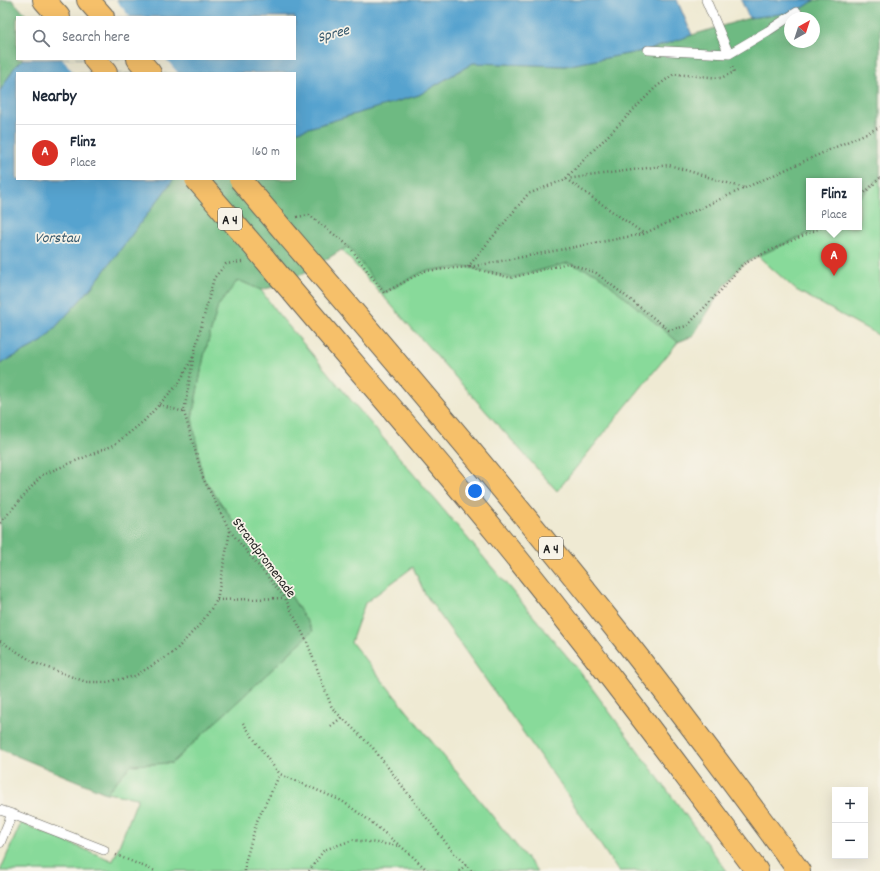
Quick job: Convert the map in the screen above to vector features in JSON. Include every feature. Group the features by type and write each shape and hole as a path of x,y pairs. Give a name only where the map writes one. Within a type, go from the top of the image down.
{"highway":[{"path":"44,0 58,16"},
{"path":"88,0 102,16"},
{"path":"95,60 105,72"},
{"path":"139,60 149,72"},
{"name":"A 4","path":"197,180 437,461 504,543 618,686 757,871"},
{"name":"A 4","path":"241,180 468,446 552,549 620,635 799,871"}],"lane":[{"path":"706,0 729,54"},
{"path":"648,50 729,54 768,32 784,21"},
{"path":"0,810 104,850"},
{"path":"0,843 12,814"}],"path":[{"path":"566,179 656,87 674,74 722,78"},
{"path":"348,246 384,293 424,271 468,267 643,234 880,128"},
{"path":"468,267 528,194 566,179 669,165 744,188"},
{"path":"862,195 880,178"},
{"path":"566,179 643,234"},
{"path":"468,267 510,278 568,263 596,273 669,330 687,326 722,289 742,265 758,256 815,230"},
{"name":"Strandpromenade","path":"214,278 194,354 184,412 203,478 230,531 285,598 307,642 332,708 373,748 453,852 472,871"},
{"path":"0,524 42,475 114,445 144,421 179,383 194,354"},
{"path":"159,405 184,412"},
{"path":"0,641 35,663 86,682 108,682 136,676 174,652 202,622 217,600 230,531"},
{"path":"217,600 285,598"},
{"path":"331,726 342,717"},
{"path":"243,723 280,774 342,801 401,846 428,871"},
{"path":"245,871 245,863 257,821 280,774"},
{"path":"309,871 324,850 352,840 401,846"},
{"path":"104,850 155,871"},
{"path":"459,871 466,865"}],"green space":[{"path":"0,0 12,0 27,16 16,16 16,60 22,60 14,68 0,91"},
{"path":"815,0 880,0 880,178 862,195 862,178 806,178 806,230 815,230 758,256 742,265 722,289 693,336 678,342 596,273 568,263 511,278 468,267 425,271 384,293 348,246 286,284 261,290 238,280 218,306 204,356 192,418 203,478 235,523 291,596 313,631 172,763 131,765 106,793 0,749 0,364 43,341 92,287 173,180 296,180 296,132 419,95 473,63 565,66 648,50 749,18 784,14 784,48 820,48 820,12 797,12"},
{"path":"880,178 880,336 796,290 758,256 815,230 862,230 862,195"},
{"path":"349,246 384,293 424,271 468,267 511,278 568,263 596,273 678,342 557,491 342,250"},
{"path":"238,280 261,290 275,310 577,668 727,871 618,871 562,787 425,594 413,567 365,603 351,642 537,871 0,871 21,823 113,861 138,798 106,793 131,765 172,763 313,631 291,596 235,523 203,478 192,418 204,356 218,306"}],"water":[{"name":"Vorstau","path":"85,0 677,0 692,35 648,50 565,66 473,63 419,95 296,132 296,72 16,72 16,180 173,180 92,287 43,341 0,364 0,91 14,68 22,60 296,60 296,16 64,16"},
{"path":"741,0 815,0 797,12 784,12 784,14 749,18"}],"pier":[{"path":"82,0 116,0 129,16 62,16"},
{"path":"63,60 167,60 177,72 73,72"}],"place":[{"name":"Flinz","path":"834,276"}],"water label":[{"name":"Spree","path":"333,33"}]}
